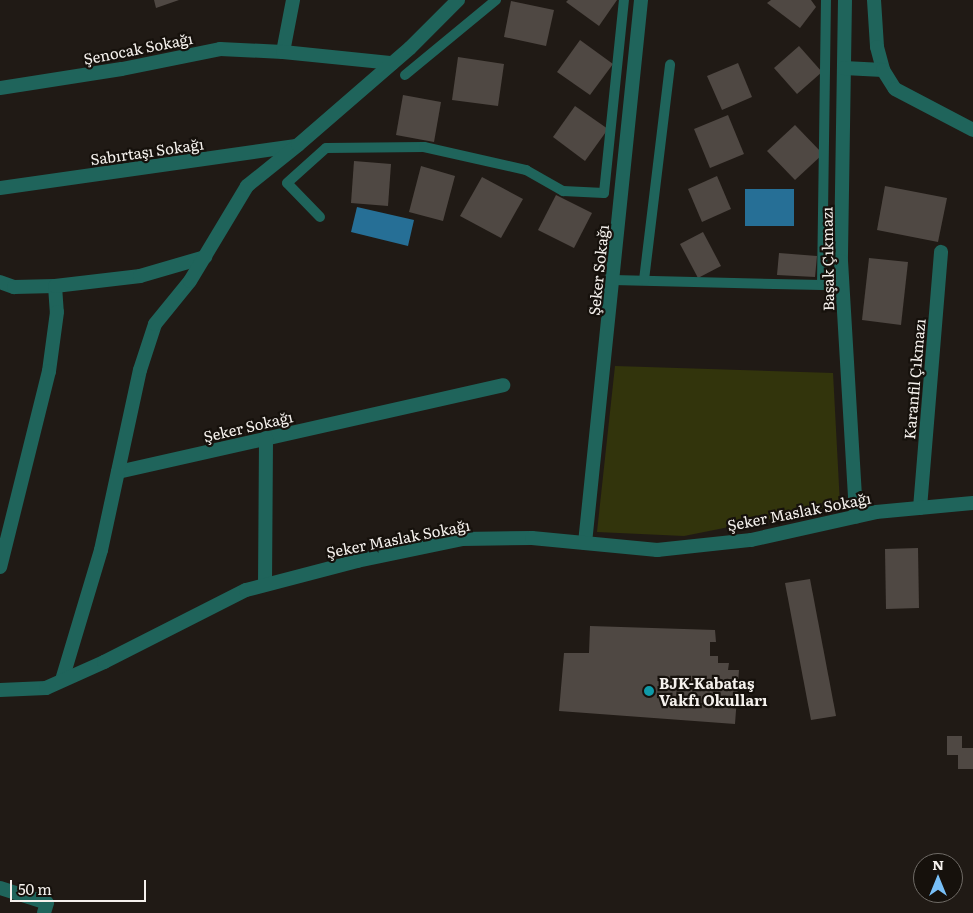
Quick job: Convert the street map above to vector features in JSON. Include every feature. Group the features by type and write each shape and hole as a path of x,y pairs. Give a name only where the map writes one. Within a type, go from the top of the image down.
{"street":[{"path":"283,52 293,0"},
{"path":"62,680 100,550 140,370 155,324 190,281 247,186 298,145 392,63 458,0"},
{"name":"Şeker Sokağı","path":"586,543 641,0"},
{"name":"Başak Çıkmazı","path":"845,0 841,261 856,517"},
{"path":"874,0 877,47 883,70 894,89 973,130"},
{"name":"Şenocak Sokağı","path":"0,88 122,69 220,48 392,63"},
{"path":"844,68 883,70"},
{"path":"958,123 973,120"},
{"name":"Sabırtaşı Sokağı","path":"0,188 298,145"},
{"name":"Karanfil Çıkmazı","path":"920,508 942,252"},
{"path":"0,282 14,287 55,286 140,276 205,257"},
{"path":"0,567 49,371 57,312 55,286"},
{"name":"Şeker Sokağı","path":"118,472 503,384"},
{"path":"265,584 266,438"},
{"name":"Şeker Maslak Sokağı","path":"0,690 46,688 246,590 357,560 462,539 532,538 657,550 751,540 856,517 973,503"},
{"path":"0,888 47,902 44,913"}],"lane":[{"path":"406,74 496,0"},
{"path":"320,217 288,183 326,148 424,147 526,170 563,191 604,193 624,0"},
{"path":"613,280 822,285 826,0"},
{"path":"644,280 670,65"}],"shaded area":[{"path":"615,366 833,373 840,505 684,536 597,532"}],"water":[{"path":"745,189 794,189 794,226 745,226"},
{"path":"357,207 414,220 408,246 351,232"}],"building":[{"path":"154,0 179,0 156,8"},
{"path":"568,0 617,0 599,26 566,2"},
{"path":"771,0 811,0 816,7 800,28 767,3"},
{"path":"511,1 554,10 546,46 504,37"},
{"path":"580,40 613,64 590,95 557,72"},
{"path":"799,46 822,72 797,94 774,68"},
{"path":"458,57 504,64 498,106 452,100"},
{"path":"738,63 752,97 722,110 707,76"},
{"path":"403,95 441,102 434,142 396,135"},
{"path":"575,106 608,129 585,161 553,137"},
{"path":"728,115 744,154 710,168 694,129"},
{"path":"795,125 823,154 795,180 767,151"},
{"path":"354,161 391,164 388,206 351,203"},
{"path":"421,166 455,176 443,221 409,212"},
{"path":"717,176 731,209 702,222 688,189"},
{"path":"482,177 523,199 501,238 460,216"},
{"path":"885,186 947,198 938,242 877,230"},
{"path":"556,195 592,213 574,248 538,230"},
{"path":"703,232 721,266 698,278 680,244"},
{"path":"779,253 817,256 815,277 777,275"},
{"path":"869,258 908,262 901,325 862,320"},
{"path":"918,548 919,608 886,609 885,549"},
{"path":"810,579 836,716 811,720 785,583"},
{"name":"BJK-Kabataş Vakfı Okulları","path":"590,626 715,630 716,642 710,642 710,656 718,656 718,663 729,663 728,670 739,670 735,724 559,711 564,653 589,653"},
{"path":"947,736 962,736 962,748 973,748 973,769 958,769 958,755 947,755"}],"place":[{"name":"BJK-Kabataş Vakfı Okulları","path":"649,691"}]}
